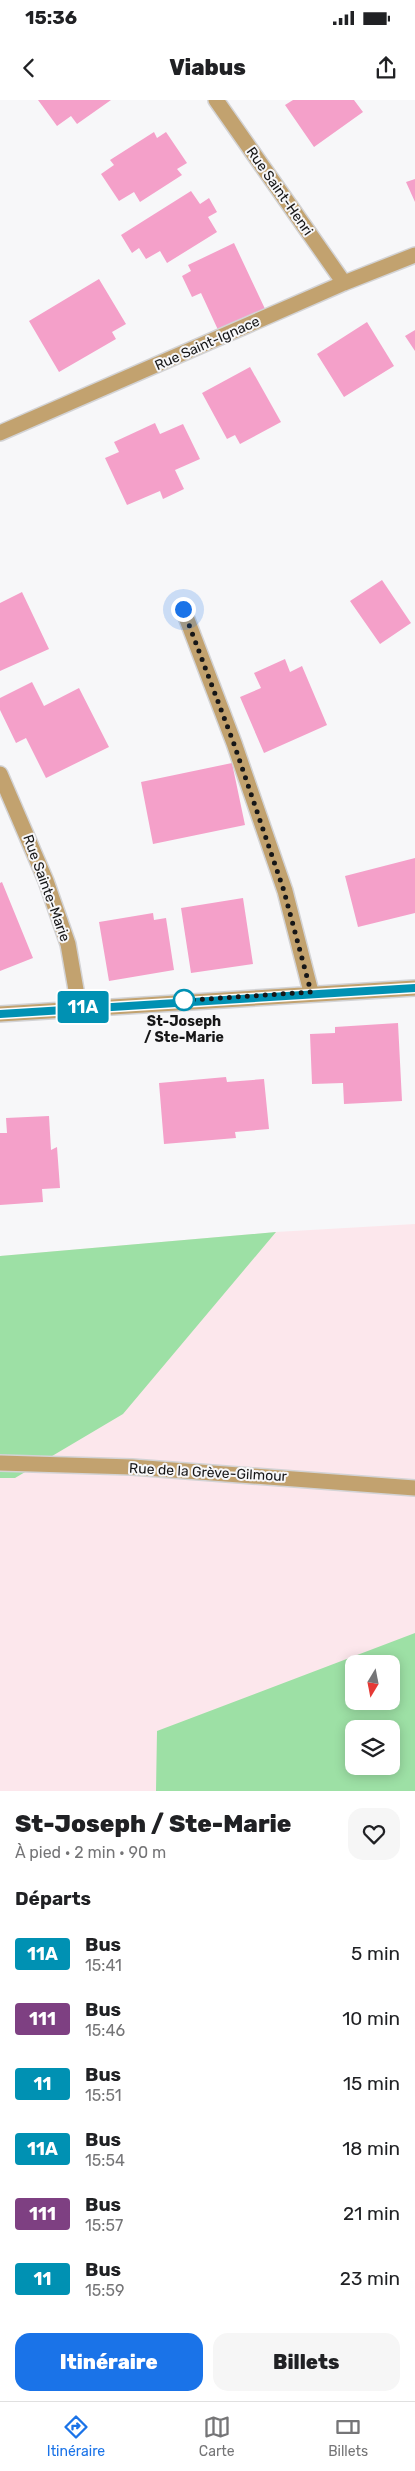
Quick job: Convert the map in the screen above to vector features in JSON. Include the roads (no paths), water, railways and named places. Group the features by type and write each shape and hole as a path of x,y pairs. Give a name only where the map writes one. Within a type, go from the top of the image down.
{"street":[{"name":"Rue Saint-Henri","path":"216,100 344,283"},
{"name":"Rue Saint-Ignace","path":"0,433 344,283 415,255"},
{"path":"183,609 234,744 284,891 311,992"},
{"name":"Rue Sainte-Marie","path":"0,774 46,881 68,944 79,1007"},
{"path":"0,1014 311,992 415,988"},
{"name":"Rue de la Grève-Gilmour","path":"0,1463 132,1467 415,1488"}],"place":[{"name":"St-Joseph / Ste-Marie","path":"184,1000"}]}
